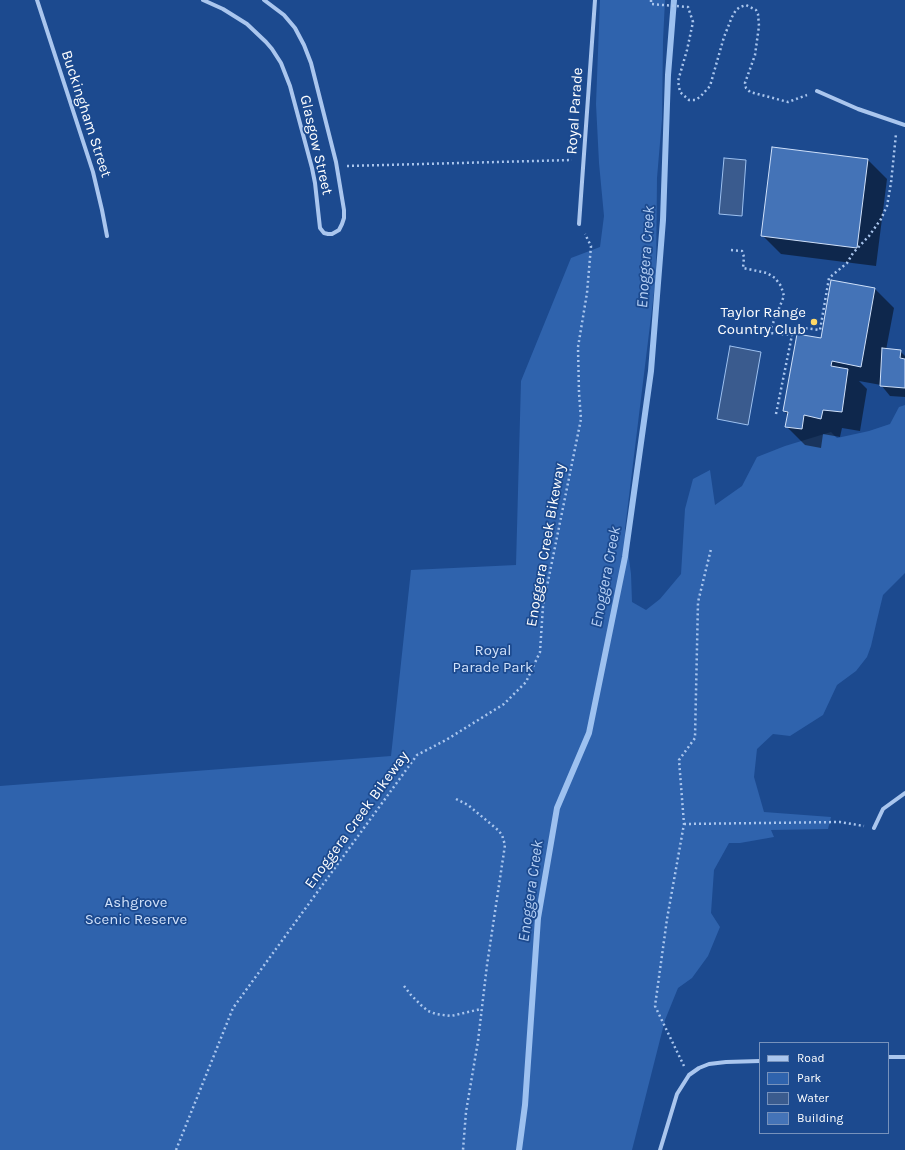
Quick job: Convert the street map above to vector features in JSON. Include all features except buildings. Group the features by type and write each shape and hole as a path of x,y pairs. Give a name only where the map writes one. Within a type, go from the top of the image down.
{"street":[{"name":"Buckingham Street","path":"37,0 93,172 107,236"},
{"name":"Glasgow Street","path":"203,0 223,8 247,24 269,45 281,63 290,86 312,168 315,182 319,225 322,232 328,234 335,233 339,230 342,224 344,210 337,166 311,63 295,28 276,8 264,0"},
{"name":"Royal Parade","path":"579,224 595,0"},
{"path":"817,92 858,109 905,125"},
{"path":"874,828 883,809 905,793"},
{"path":"889,1057 905,1057"},
{"path":"660,1150 677,1094 688,1075 709,1064 759,1061"}],"path":[{"path":"651,2 688,8 692,22 687,50 678,81 680,92 689,100 700,98 710,86 724,37 732,17 736,10 746,5 756,10 758,14 759,26 755,55 745,83 746,88 750,92 788,102 817,92"},
{"path":"776,414 792,335 795,327 820,330 829,278 847,263 853,253 869,236 887,206 898,123"},
{"path":"337,166 584,160"},
{"name":"Enoggera Creek Bikeway","path":"176,1150 233,1008 417,755 446,740 504,704 526,682 540,652 543,606 581,419 578,347 587,293 591,246 579,224"},
{"path":"731,250 742,252 744,257 743,268 767,273 775,278 781,286 784,296 769,333 792,335"},
{"path":"688,1075 655,1006 667,919 684,824 679,760 696,738 698,602 711,549"},
{"path":"456,799 468,805 498,830 502,835 505,845 486,965 478,1041 466,1112 463,1150"},
{"path":"684,824 840,822 874,828"},
{"path":"404,986 422,1006 428,1011 436,1014 451,1016 481,1010"}],"green space":[{"path":"600,0 665,0 662,119 657,178 656,276 625,529 631,574 632,602 646,610 660,599 681,574 685,509 693,479 710,470 715,505 742,486 757,457 785,446 831,432 837,438 869,431 890,424 899,407 905,405 905,573 883,595 867,657 856,671 837,685 823,715 790,736 773,734 757,749 754,777 764,812 831,817 828,829 771,830 774,837 740,843 729,843 714,870 711,913 720,927 708,956 692,978 678,988 665,1020 632,1150 0,1150 0,786 391,756 411,570 516,565 521,381 571,258 600,247 604,216 599,163 596,104"}],"water":[{"path":"724,158 746,160 742,216 719,214"},
{"path":"730,346 761,352 748,425 717,419"}],"waterway":[{"name":"Enoggera Creek","path":"519,1150 525,1105 538,918 557,808 589,733 625,557 651,371 663,220 668,75 674,0"}],"place":[{"name":"Taylor Range Country Club","path":"814,322"}],"park label":[{"name":"Royal Parade Park","path":"493,660"},
{"name":"Ashgrove Scenic Reserve","path":"136,912"}]}
